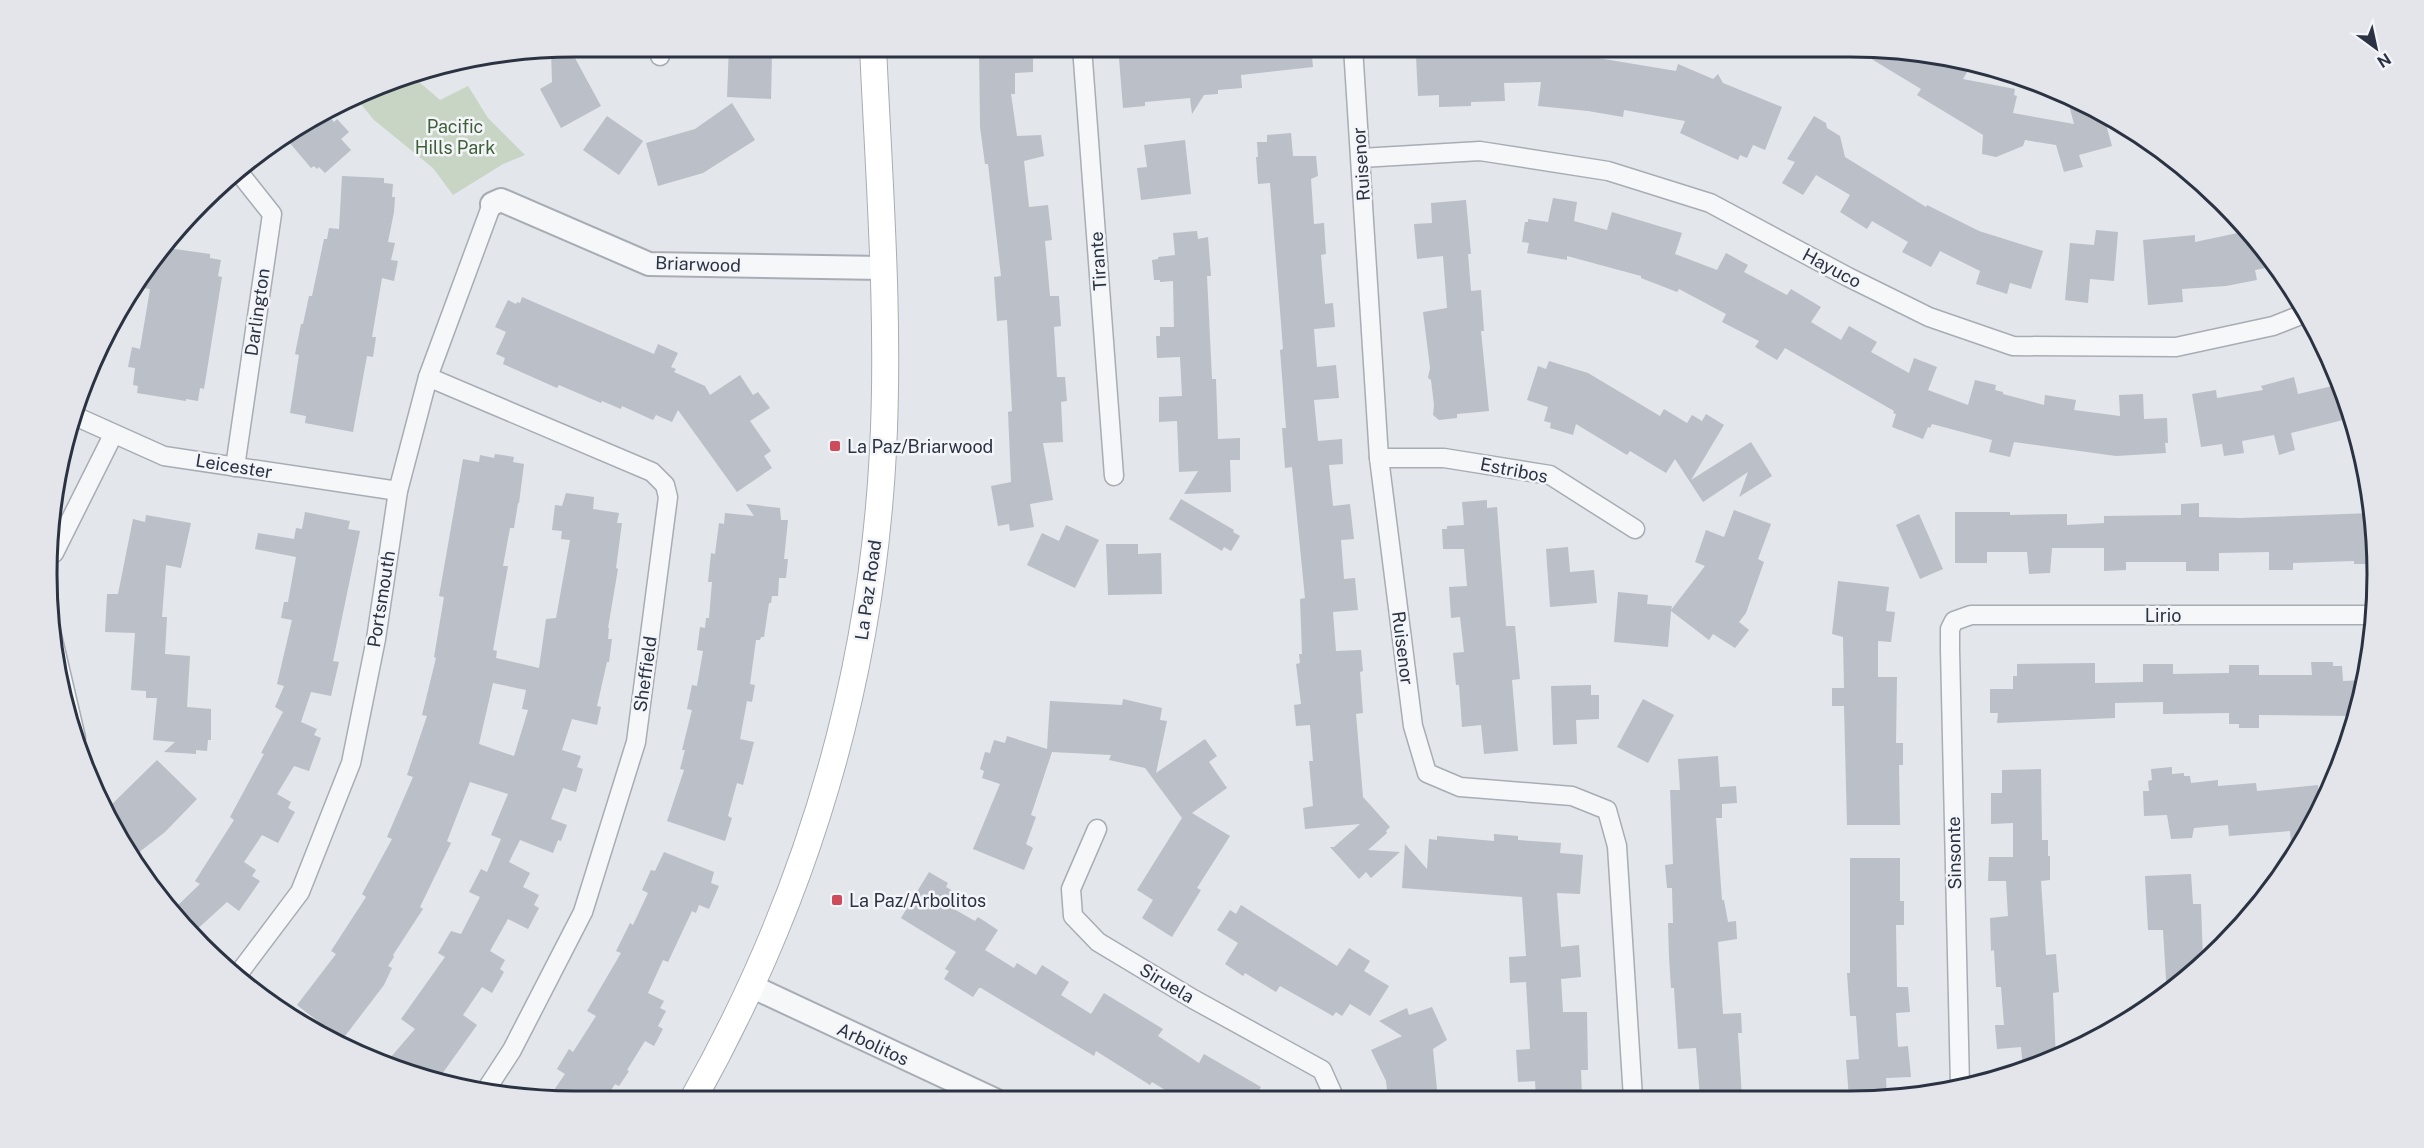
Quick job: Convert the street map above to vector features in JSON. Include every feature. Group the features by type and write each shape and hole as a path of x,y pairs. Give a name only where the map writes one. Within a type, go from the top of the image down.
{"main road":[{"name":"La Paz Road","path":"697,1091 751,986 793,888 821,807 849,704 864,629 874,557 883,449 885,381 873,57"}],"street":[{"name":"Tirante","path":"1083,57 1114,476"},
{"name":"Ruisenor","path":"1354,57 1379,458 1413,726 1427,773 1460,787 1572,795 1607,810 1617,846 1633,1091"},
{"name":"Hayuco","path":"1361,158 1480,151 1608,171 1710,203 1848,277 1929,317 2013,346 2176,347 2273,326 2298,316"},
{"name":"Darlington","path":"235,466 272,214 243,177"},
{"name":"Briarwood","path":"492,204 501,200 650,264 882,268"},
{"name":"Portsmouth","path":"241,970 300,892 351,764 375,639 398,491 428,377 492,204"},
{"name":"Sheffield","path":"428,377 652,472 665,485 668,497 636,742 583,912 512,1050 490,1084"},
{"name":"Leicester","path":"81,419 164,456 398,491"},
{"path":"58,545 113,435"},
{"name":"Estribos","path":"1379,458 1444,458 1550,475 1635,529"},
{"name":"Lirio","path":"1954,621 1971,615 2365,615"},
{"name":"Sinsonte","path":"1954,621 1950,629 1950,650 1960,1079"},
{"name":"Siruela","path":"1097,829 1071,889 1073,916 1098,942 1193,999 1322,1070 1331,1091"},
{"name":"Arbolitos","path":"751,986 976,1091"}],"green space":[{"name":"Pacific Hills Park","path":"418,81 440,100 468,86 488,118 525,155 503,164 453,195 433,168 374,120 360,103 408,84"}],"building":[{"path":"574,57 601,106 561,128 540,89 552,82 551,58"},
{"path":"729,57 772,57 771,99 727,97"},
{"path":"979,57 1033,57 1033,72 1015,73 1015,94 1011,94 1017,136 1041,135 1044,156 1024,161 1029,207 1048,205 1052,240 1045,241 1050,296 1059,296 1061,326 1054,327 1057,377 1065,377 1067,401 1061,402 1063,442 1043,443 1053,500 1030,504 1034,527 1010,531 1009,524 998,526 991,486 1011,482 1008,412 1012,411 1007,320 997,321 994,277 1001,276 988,164 985,164 980,127"},
{"path":"1119,57 1312,57 1313,67 1241,75 1242,88 1218,90 1218,94 1204,95 1192,114 1190,98 1145,102 1145,106 1123,108"},
{"path":"1416,57 1598,57 1676,71 1678,64 1713,79 1718,74 1723,83 1782,107 1765,150 1753,145 1747,158 1740,155 1738,160 1680,133 1685,121 1624,110 1623,117 1538,106 1541,82 1504,83 1505,101 1471,102 1471,106 1439,107 1439,95 1418,96"},
{"path":"1869,58 1917,61 1951,67 1968,71 1963,79 2015,89 2014,95 2017,96 2013,113 2074,124 2069,106 2106,125 2112,146 2079,155 2083,167 2064,172 2056,145 2025,140 2023,146 1996,157 1982,154 1983,135 1917,95 1921,89"},
{"path":"732,103 755,140 703,173 658,186 646,143 695,129"},
{"path":"607,116 643,141 619,175 583,150"},
{"path":"1814,116 1840,136 1845,157 1926,207 1927,205 1979,231 2043,251 2031,289 2010,283 2007,294 1976,284 1980,271 1940,251 1931,267 1902,252 1908,242 1872,221 1867,229 1840,212 1850,195 1816,175 1803,195 1782,183 1795,162 1787,159"},
{"path":"330,118 334,122 337,119 349,132 341,139 351,150 325,173 319,167 311,168 289,142"},
{"path":"1291,133 1293,156 1316,156 1318,176 1311,179 1314,224 1324,223 1326,254 1321,255 1325,304 1333,303 1335,327 1314,329 1317,367 1336,365 1339,398 1314,400 1318,441 1342,439 1343,464 1329,465 1333,506 1350,504 1354,539 1341,540 1344,579 1355,578 1358,610 1333,612 1336,651 1361,650 1363,713 1356,714 1363,797 1390,827 1387,833 1368,850 1400,852 1371,878 1366,872 1359,879 1330,847 1334,847 1360,824 1305,829 1303,808 1313,806 1309,761 1313,761 1310,725 1296,726 1294,705 1301,704 1296,664 1300,663 1299,654 1302,654 1300,599 1305,598 1292,467 1285,468 1282,428 1286,428 1280,350 1283,349 1270,183 1258,184 1256,157 1258,157 1257,142 1267,142 1267,135"},
{"path":"1185,140 1191,194 1141,200 1137,168 1147,167 1144,145"},
{"path":"342,176 384,178 384,183 393,184 394,212 388,242 395,243 391,260 398,261 394,281 382,278 372,337 376,337 373,357 367,356 353,432 305,423 306,416 290,413 299,355 295,354 301,324 303,324 309,296 312,296 324,239 327,239 329,228 339,229"},
{"path":"1553,198 1577,202 1574,221 1607,230 1612,212 1682,233 1675,254 1717,270 1726,253 1748,265 1744,272 1787,295 1791,289 1821,307 1811,322 1841,340 1849,326 1877,342 1871,352 1909,373 1914,358 1937,367 1928,390 1968,405 1975,380 1996,385 1995,390 2003,394 2044,405 2045,395 2076,400 2074,410 2120,416 2119,395 2143,394 2144,419 2167,418 2166,453 2116,456 2014,442 2010,457 1989,452 1992,440 1932,424 1930,428 1928,427 1923,439 1892,427 1896,414 1893,413 1894,411 1785,348 1777,360 1755,347 1759,341 1722,322 1726,314 1679,289 1677,292 1641,278 1641,276 1567,256 1567,260 1527,253 1529,243 1522,242 1525,222 1528,222 1528,219 1548,222"},
{"path":"1466,200 1471,254 1468,254 1471,291 1481,290 1484,331 1481,331 1489,411 1457,414 1457,418 1439,420 1433,415 1434,405 1431,380 1428,378 1430,368 1423,312 1447,308 1443,256 1417,259 1414,224 1432,223 1431,203"},
{"path":"2096,230 2118,232 2114,281 2090,279 2088,303 2065,300 2070,243 2094,245"},
{"path":"1197,231 1198,239 1208,237 1211,276 1207,276 1212,379 1216,379 1218,439 1240,438 1240,460 1230,460 1231,492 1184,494 1198,471 1179,472 1177,421 1159,422 1159,397 1182,396 1180,357 1157,358 1156,336 1160,336 1160,327 1174,327 1173,281 1154,280 1152,260 1175,255 1173,233"},
{"path":"2239,233 2266,268 2255,270 2257,280 2226,286 2182,289 2183,302 2148,305 2143,240 2195,235 2195,242"},
{"path":"172,249 210,254 210,258 221,260 218,276 222,277 204,389 200,388 198,401 137,393 138,386 133,385 135,368 128,367 132,347 140,349 150,289 143,288"},
{"path":"522,297 654,354 658,344 678,353 671,367 676,369 674,372 705,386 710,395 740,375 753,395 758,392 770,408 750,421 771,451 764,456 772,468 737,492 678,410 672,422 656,415 653,420 622,406 621,409 602,401 601,403 559,385 557,388 503,364 505,358 496,354 506,332 495,327 508,300 516,304 520,303"},
{"path":"1549,361 1588,373 1660,416 1664,409 1687,423 1692,415 1702,421 1706,414 1724,425 1691,480 1751,442 1772,476 1739,497 1748,472 1703,502 1675,459 1666,473 1630,451 1627,455 1576,424 1573,435 1550,428 1551,423 1544,421 1548,407 1527,400 1538,366 1546,369"},
{"path":"2294,377 2298,394 2332,386 2343,420 2291,433 2295,450 2279,455 2274,435 2242,441 2244,453 2224,456 2222,444 2201,447 2192,394 2216,390 2217,398 2263,390 2261,386"},
{"path":"495,454 514,457 513,462 524,464 514,528 510,528 503,566 508,566 493,650 497,651 496,658 539,668 546,619 556,618 570,540 561,539 562,531 552,530 555,505 562,506 566,493 594,497 593,509 619,513 617,523 622,523 616,568 618,569 608,628 608,639 612,639 609,662 607,662 597,706 601,707 597,725 572,719 562,750 581,756 577,767 583,769 576,792 563,788 551,819 567,825 553,853 520,840 509,862 530,873 523,887 539,895 534,905 539,908 528,929 508,919 490,951 505,960 500,969 504,972 492,993 482,987 463,1015 477,1025 442,1074 391,1057 415,1029 401,1019 445,957 438,953 451,931 461,934 480,897 469,892 481,869 487,872 501,839 491,835 508,794 470,782 447,841 451,843 420,907 423,909 393,955 388,966 392,968 384,985 344,1037 327,1029 297,1005 336,954 331,951 366,897 362,894 392,839 387,837 413,777 407,775 427,716 422,715 436,658 434,657 444,597 439,596 463,459 479,462 480,455 494,458","holes":["493,683 526,690 522,709 528,710 514,756 479,744"]},
{"path":"1181,499 1234,530 1233,532 1240,536 1231,551 1224,547 1222,551 1169,519"},
{"path":"1487,500 1487,508 1497,507 1506,626 1515,626 1520,679 1512,680 1518,751 1484,754 1481,725 1462,727 1459,685 1456,685 1453,653 1464,652 1460,617 1451,618 1449,587 1467,586 1464,549 1443,549 1442,529 1447,529 1447,526 1464,525 1462,502"},
{"path":"2199,503 2199,517 2240,518 2364,513 2367,564 2354,564 2354,561 2293,563 2293,570 2269,570 2269,552 2219,553 2219,571 2186,571 2186,562 2126,562 2126,570 2104,571 2104,548 2052,548 2050,573 2029,574 2027,552 1987,552 1987,563 1955,563 1955,512 2010,512 2010,515 2067,514 2067,525 2104,523 2104,516 2181,515 2181,504"},
{"path":"746,504 780,508 781,520 788,520 784,559 788,559 786,578 779,578 778,596 772,596 771,603 769,603 764,637 756,640 750,684 755,685 752,702 747,701 740,739 754,742 743,785 737,783 728,816 732,818 725,841 667,821 684,770 680,769 685,750 682,750 692,710 687,709 692,685 697,686 703,651 697,650 700,627 705,628 706,618 709,618 712,582 708,582 711,553 715,554 719,523 724,524 725,513 754,516"},
{"path":"1734,510 1771,524 1758,559 1764,562 1746,613 1739,622 1749,630 1735,648 1713,634 1709,640 1671,611 1668,647 1614,642 1618,592 1648,595 1647,604 1672,606 1671,610 1705,566 1695,562 1706,530 1724,537"},
{"path":"305,512 350,521 348,529 360,531 333,661 339,662 331,696 311,692 301,722 317,729 314,735 321,738 309,771 294,766 277,794 291,802 288,808 295,812 278,843 262,835 244,862 256,870 252,876 260,881 239,911 227,902 198,929 177,906 200,884 195,881 234,820 230,817 264,754 261,753 283,712 275,707 284,686 277,684 292,620 281,618 284,602 288,602 296,557 255,549 258,533 294,539 296,528 302,529"},
{"path":"1919,514 1943,569 1920,579 1896,525"},
{"path":"146,515 191,523 181,568 166,565 162,617 167,617 165,654 190,656 187,707 211,709 211,740 208,740 207,751 196,750 196,754 164,752 175,742 153,740 157,698 146,698 146,691 131,690 135,633 105,632 107,594 118,594 133,519 145,522"},
{"path":"1066,525 1099,540 1075,588 1027,565 1042,533 1059,541"},
{"path":"1106,544 1138,544 1138,554 1161,553 1162,594 1108,595"},
{"path":"1568,547 1570,572 1594,570 1597,603 1550,607 1546,549"},
{"path":"1838,581 1889,587 1886,611 1895,612 1891,642 1878,641 1878,677 1897,677 1896,743 1903,743 1903,765 1899,765 1900,825 1847,825 1844,706 1832,706 1832,688 1844,688 1843,637 1832,634"},
{"path":"2311,662 2333,662 2333,666 2342,666 2343,681 2356,680 2347,716 2259,715 2259,728 2239,728 2239,724 2229,724 2229,713 2163,714 2163,702 2115,703 2115,718 1997,723 1998,713 1990,713 1990,689 2013,689 2013,676 2017,676 2017,664 2095,663 2095,683 2143,682 2143,664 2173,664 2173,674 2229,673 2229,665 2259,665 2259,675 2312,675"},
{"path":"1591,685 1591,695 1599,695 1599,719 1576,720 1577,744 1553,745 1551,686"},
{"path":"1123,699 1162,708 1160,720 1167,721 1156,773 1205,739 1217,756 1209,762 1227,788 1192,813 1230,836 1197,888 1201,890 1172,937 1142,918 1153,900 1137,890 1182,818 1145,768 1109,760 1111,755 1052,752 1031,815 1036,817 1026,844 1033,848 1024,870 973,849 1000,784 982,778 984,771 980,769 985,752 990,753 994,740 1005,743 1007,736 1047,749 1050,701 1122,705"},
{"path":"1643,699 1674,715 1648,763 1617,747"},
{"path":"1718,756 1720,787 1736,786 1737,803 1722,804 1722,818 1716,818 1722,900 1724,900 1728,922 1736,921 1737,939 1718,942 1723,1014 1741,1013 1742,1033 1738,1033 1742,1091 1699,1091 1696,1048 1678,1049 1674,988 1671,988 1669,957 1668,923 1673,923 1672,888 1667,888 1665,865 1673,864 1670,790 1680,790 1678,759"},
{"path":"157,760 197,799 165,832 139,853 111,805"},
{"path":"2172,767 2172,774 2184,773 2184,776 2190,776 2191,783 2218,780 2218,786 2256,783 2257,791 2318,785 2318,793 2291,843 2290,831 2229,836 2228,825 2194,828 2192,838 2171,839 2167,815 2144,816 2143,791 2149,791 2148,781 2152,780 2151,769"},
{"path":"2041,769 2042,840 2048,840 2048,856 2050,856 2050,880 2041,881 2046,955 2056,954 2059,992 2053,993 2056,1049 2022,1062 2021,1047 1997,1049 1995,1025 2004,1025 2001,987 1996,987 1994,950 1991,951 1990,918 2008,916 2006,881 1988,881 1989,857 2013,857 2013,823 1991,824 1991,793 2002,793 2002,770"},
{"path":"1494,834 1518,836 1518,840 1561,843 1560,853 1583,855 1580,894 1557,893 1561,947 1579,945 1581,977 1561,979 1563,1012 1587,1012 1588,1070 1581,1070 1582,1091 1536,1091 1535,1081 1518,1082 1516,1050 1530,1049 1526,982 1510,983 1509,957 1526,956 1522,897 1402,888 1405,844 1427,869 1429,839 1437,840 1437,836 1494,841"},
{"path":"664,852 714,872 711,883 719,886 709,909 699,905 696,913 692,911 668,962 663,960 648,993 664,1001 660,1008 666,1011 658,1026 663,1029 654,1046 645,1041 619,1086 615,1084 610,1091 554,1090 565,1074 557,1069 569,1049 573,1052 596,1016 587,1011 621,953 616,951 630,923 633,925 648,893 642,890 651,870 655,871"},
{"path":"1850,858 1900,858 1900,901 1904,901 1904,925 1896,925 1897,987 1908,987 1910,1012 1896,1013 1898,1047 1908,1046 1911,1077 1886,1078 1887,1090 1849,1091 1846,1060 1859,1059 1856,1016 1850,1016 1847,973 1850,973"},
{"path":"929,872 948,883 946,887 953,891 945,904 975,921 978,917 998,930 985,950 1014,968 1017,963 1036,975 1042,965 1069,982 1061,995 1091,1014 1104,993 1163,1029 1158,1036 1199,1063 1204,1054 1261,1087 1259,1091 1167,1091 1152,1082 1150,1085 1096,1051 1094,1056 981,988 973,997 944,979 949,971 945,969 956,952 901,918"},
{"path":"2191,874 2193,904 2201,904 2203,952 2166,983 2163,930 2148,930 2145,876"},
{"path":"1241,905 1337,966 1349,948 1370,961 1364,971 1389,986 1370,1016 1350,1004 1342,1016 1336,1012 1333,1016 1280,986 1276,992 1245,973 1243,976 1225,964 1238,943 1217,930 1230,910 1236,914"},
{"path":"1432,1007 1447,1040 1433,1049 1437,1091 1387,1091 1386,1081 1371,1050 1402,1036 1379,1021 1407,1008 1409,1015"}],"place":[{"name":"La Paz/Briarwood","path":"835,446"},
{"name":"La Paz/Arbolitos","path":"837,900"}]}
